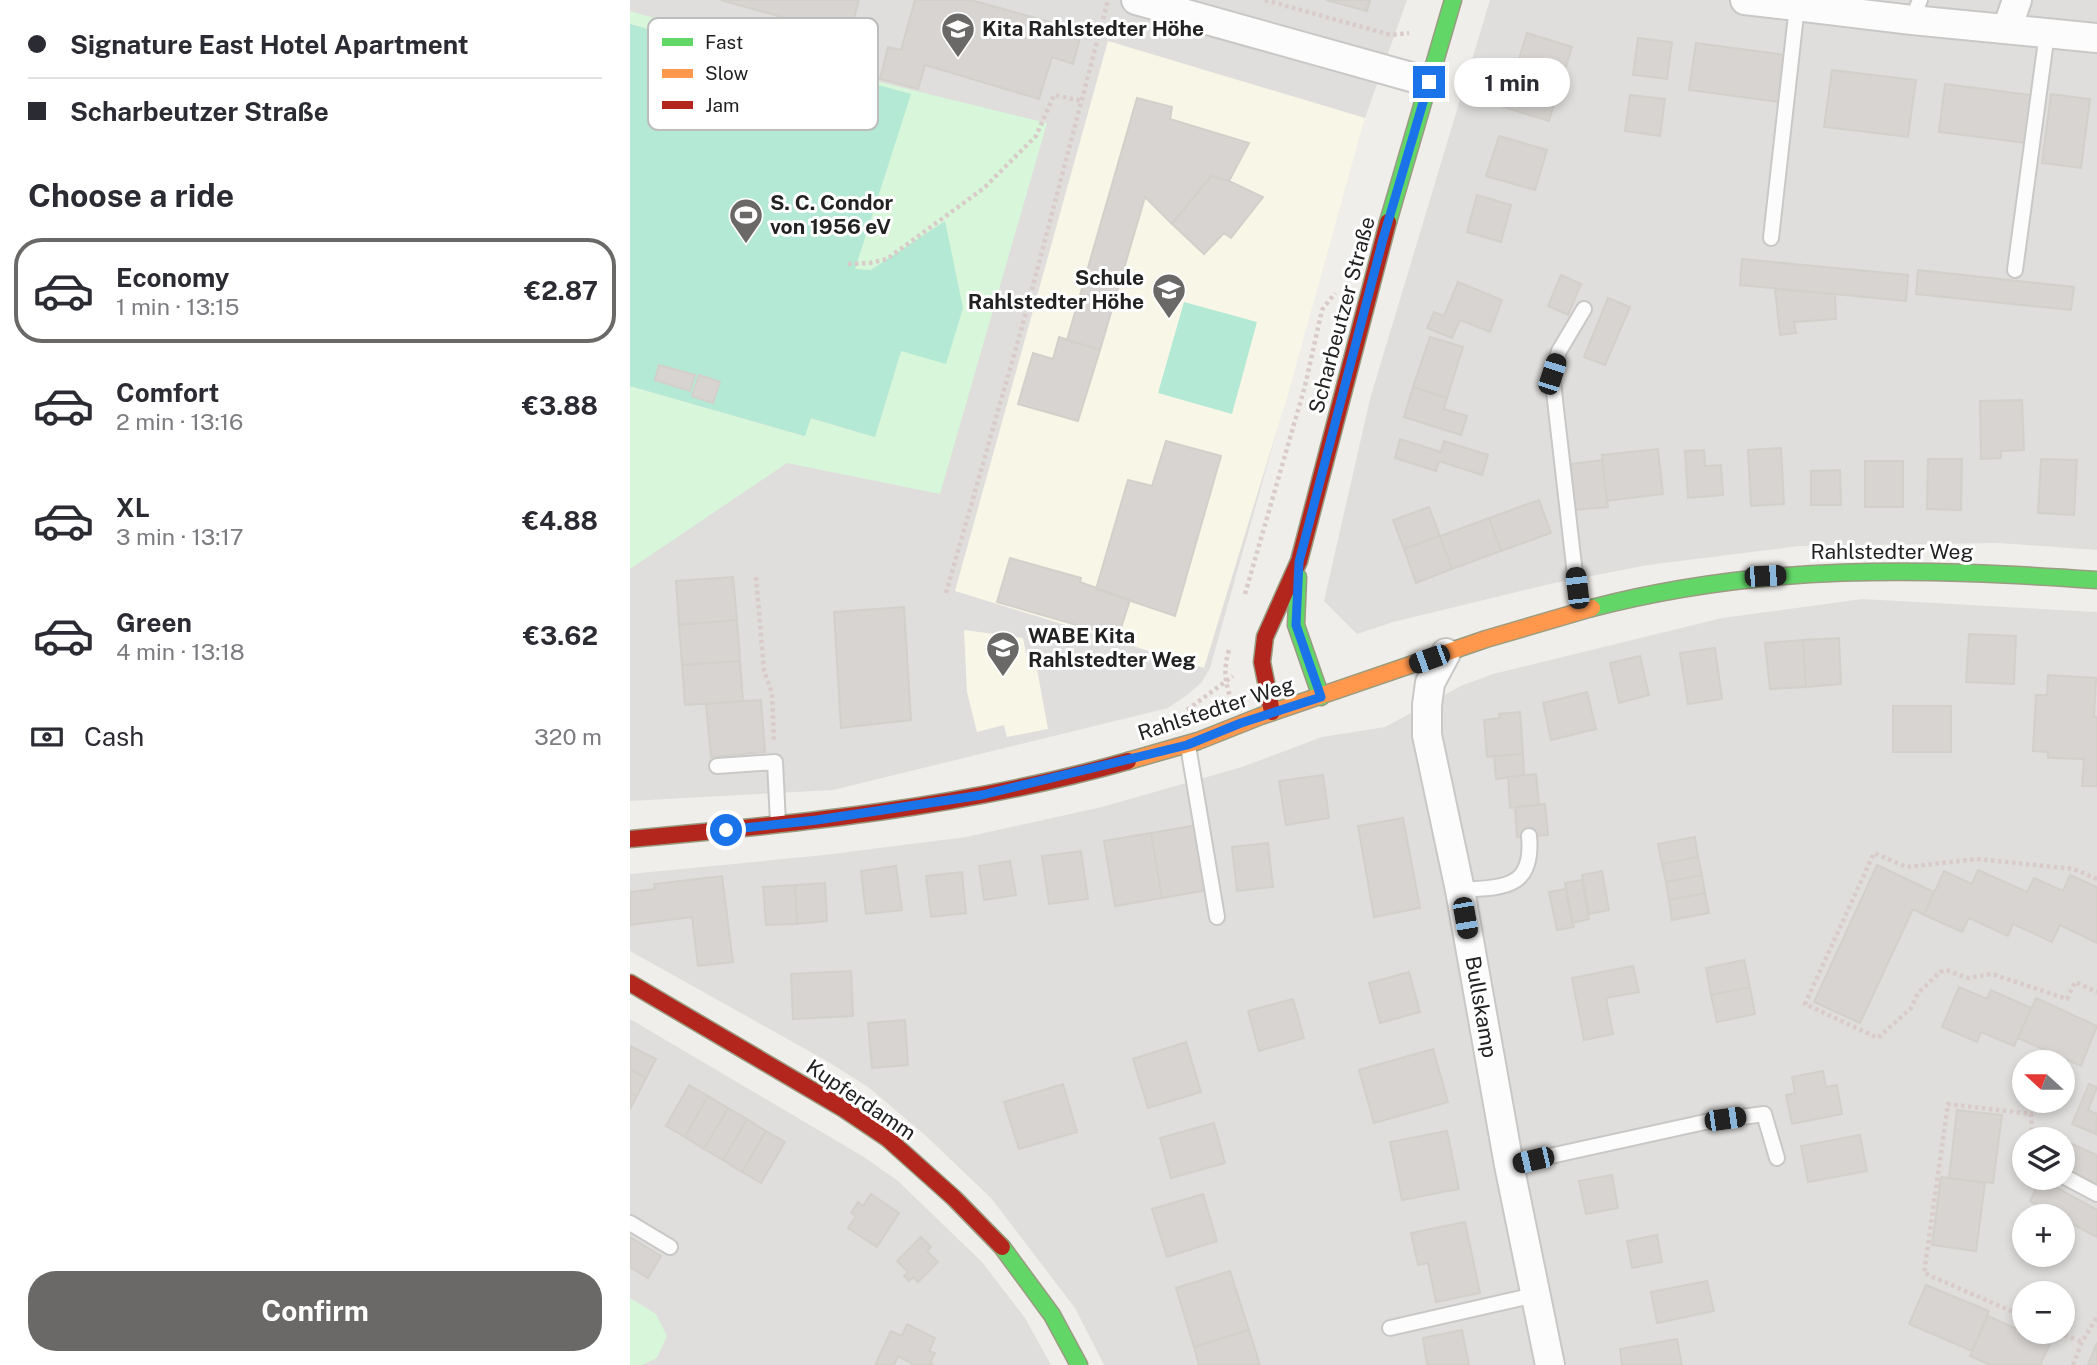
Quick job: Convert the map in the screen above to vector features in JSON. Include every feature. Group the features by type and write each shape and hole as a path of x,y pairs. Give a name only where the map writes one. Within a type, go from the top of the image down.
{"main road":[{"name":"Scharbeutzer Straße","path":"1272,712 1262,662 1265,637 1299,562 1383,239 1453,0"},
{"name":"Scharbeutzer Straße","path":"1299,562 1296,625 1321,697"},
{"name":"Rahlstedter Weg","path":"630,839 779,825 982,795 1187,745 1272,712 1579,610 1706,584 1765,576 1845,571 1973,572 2097,580"},
{"name":"Kupferdamm","path":"630,983 844,1109 887,1138 954,1198 1004,1250 1052,1315 1079,1365"}],"street":[{"path":"1745,0 1797,6 1916,10 2007,29 2097,38"},
{"path":"2007,29 2017,0"},
{"path":"1141,1 1429,82"},
{"name":"Bullskamp","path":"1446,653 1430,683 1427,734 1460,890 1550,1365"}],"lane":[{"path":"1771,238 1797,6"},
{"path":"2015,270 2047,33"},
{"path":"1579,610 1552,374 1559,351 1584,309"},
{"path":"1187,745 1217,918"},
{"path":"717,766 775,762 779,825"},
{"path":"1460,890 1513,884 1520,878 1531,854 1530,836"},
{"path":"1510,1165 1706,1122 1763,1114 1777,1158"},
{"path":"2075,1183 2097,1194"},
{"path":"630,1223 670,1247"},
{"path":"1390,1328 1535,1295"}],"path":[{"path":"946,593 1024,320 1108,0"},
{"path":"1265,0 1391,34 1409,33"},
{"path":"848,264 887,259 984,188 1036,136 1055,95 1082,101"},
{"path":"1244,598 1305,386 1322,310"},
{"path":"756,577 764,671 772,693 775,762"},
{"path":"1229,692 1225,681 1225,664 1233,638"},
{"path":"1177,714 1186,711 1235,674"},
{"path":"2097,879 2074,869 1977,859 1907,867 1874,853 1805,1004 1878,1038 1911,1008 1918,993 1945,970 1968,978 1992,974 2067,999 2075,982 2097,992"},
{"path":"2012,1311 1924,1273 1948,1104 2031,1114 2032,1127"},
{"path":"2073,1365 2082,1342 2097,1317"},
{"path":"2075,1339 2082,1342"}],"shaded area":[{"path":"630,0 1407,0 1365,118 1210,668 1202,682 1168,708 833,790 630,801"},
{"path":"1490,0 2097,0 2097,550 1999,543 1800,546 1648,565 1550,584 1393,622 1357,634 1324,601 1370,399"},
{"name":"Schule Rahlstedter Höhe","path":"1108,41 1365,118 1288,394 1204,668 955,591"},
{"path":"1862,599 2097,612 2097,1365 1104,1365 1075,1308 991,1198 925,1135 868,1087 825,1060 630,951 630,874 824,855 966,837 1102,807 1242,767 1322,737 1385,727 1463,685 1493,674 1722,618"},
{"name":"WABE Kita Rahlstedter Weg","path":"964,630 1023,638 1028,664 1036,664 1048,729 1007,737 1004,725 977,732 967,692"},
{"path":"630,1019 864,1157 898,1181 982,1262 1025,1318 1051,1365 630,1365"}],"green space":[{"path":"630,11 654,18 648,18 648,29 630,24"},
{"name":"S. C. Condor von 1956 eV","path":"630,24 648,29 648,130 878,130 878,85 911,94 855,269 871,270 945,221 963,308 946,364 901,351 875,437 811,418 805,436 630,386"},
{"path":"878,82 1047,123 940,494 787,463 630,569 630,386 804,436 810,418 875,437 945,222 871,270 855,270 854,130 878,130"},
{"path":"1184,302 1257,322 1232,414 1158,393"},
{"path":"630,1298 656,1314 667,1336 657,1358 642,1365 630,1365"}],"building":[{"path":"721,0 859,0 854,18 785,18"},
{"path":"915,0 971,0 1082,31 1073,64 1052,57 1039,99 925,65 918,89 880,79 888,47 901,50"},
{"path":"1326,0 1370,0 1367,11"},
{"path":"1527,33 1572,47 1549,121 1504,107"},
{"path":"1638,38 1672,42 1667,79 1633,75"},
{"path":"1696,43 1785,55 1779,102 1689,90"},
{"path":"1832,70 1916,80 1908,137 1824,127"},
{"path":"1945,84 2031,95 2025,143 1939,132"},
{"path":"2051,94 2090,99 2081,168 2042,163"},
{"path":"1630,95 1665,99 1660,136 1625,131"},
{"path":"1137,98 1172,107 1170,119 1249,143 1229,181 1211,176 1172,224 1145,197 1100,350 1067,340"},
{"path":"1499,136 1547,150 1535,190 1486,176"},
{"path":"1211,176 1229,181 1263,197 1231,238 1224,233 1204,254 1172,224"},
{"path":"1477,195 1511,205 1501,242 1467,232"},
{"path":"1742,259 1908,275 1906,301 1740,285"},
{"path":"1918,270 2074,287 2071,310 1916,294"},
{"path":"1561,275 1581,284 1568,315 1548,306"},
{"path":"1458,282 1502,300 1490,332 1460,320 1452,338 1427,328 1434,312 1444,316"},
{"path":"1775,289 1835,294 1836,319 1794,322 1796,333 1780,335"},
{"path":"1608,298 1630,307 1605,365 1584,357"},
{"path":"1059,337 1100,350 1078,421 1018,404 1033,353 1053,359"},
{"path":"1430,337 1463,347 1447,398 1413,387"},
{"path":"659,365 695,375 690,391 655,380"},
{"path":"699,375 720,382 713,403 692,396"},
{"path":"1413,387 1447,398 1444,409 1467,416 1461,435 1404,417"},
{"path":"2022,400 2024,450 2001,451 2001,458 1981,459 1980,401"},
{"path":"1400,439 1441,452 1444,441 1488,455 1482,475 1439,461 1436,471 1395,458"},
{"path":"1166,441 1221,456 1175,616 1096,589 1128,480 1152,486"},
{"path":"1781,448 1784,504 1751,506 1748,450"},
{"path":"1658,449 1663,494 1607,501 1602,455"},
{"path":"1704,450 1705,466 1721,465 1723,495 1688,498 1685,451"},
{"path":"1928,459 1962,459 1961,510 1927,509"},
{"path":"2041,459 2077,460 2074,515 2038,513"},
{"path":"1602,460 1608,507 1575,510 1570,464"},
{"path":"1865,461 1903,461 1903,507 1865,507"},
{"path":"1840,470 1841,505 1811,505 1811,471"},
{"path":"1539,500 1551,533 1501,551 1489,518"},
{"path":"1429,507 1440,536 1404,549 1393,520"},
{"path":"1489,518 1501,551 1452,569 1440,536"},
{"path":"1440,536 1452,569 1416,583 1404,549"},
{"path":"1010,558 1081,578 1080,582 1130,600 1118,637 997,602"},
{"path":"733,577 737,620 679,625 676,581"},
{"path":"904,607 911,720 841,728 834,612"},
{"path":"737,620 740,661 682,665 679,625"},
{"path":"1969,634 2016,636 2014,684 1966,682"},
{"path":"1839,638 1841,684 1806,687 1803,640"},
{"path":"1803,640 1806,687 1770,689 1765,643"},
{"path":"1715,648 1722,699 1688,704 1680,653"},
{"path":"1640,656 1649,695 1619,703 1610,663"},
{"path":"740,661 743,701 685,705 682,665"},
{"path":"2048,675 2096,678 2094,717 2097,717 2097,786 2082,786 2084,759 2048,758 2048,752 2033,751 2036,695 2047,695"},
{"path":"1587,692 1596,729 1551,740 1543,703"},
{"path":"761,700 765,752 711,757 706,704"},
{"path":"1893,706 1951,706 1951,752 1893,752"},
{"path":"1520,712 1523,754 1487,757 1484,720 1500,718 1499,714"},
{"path":"1523,754 1524,775 1496,779 1494,756"},
{"path":"1536,774 1539,805 1510,808 1508,777"},
{"path":"1323,775 1329,818 1286,825 1279,781"},
{"path":"1545,804 1548,835 1517,837 1515,807"},
{"path":"1403,818 1420,908 1374,917 1358,826"},
{"path":"1198,825 1208,890 1162,898 1151,833"},
{"path":"1151,833 1162,898 1115,906 1104,841"},
{"path":"1695,837 1698,857 1662,864 1658,844"},
{"path":"1268,843 1273,887 1237,891 1232,847"},
{"path":"1081,851 1088,899 1049,904 1042,856"},
{"path":"1698,857 1702,875 1666,882 1662,864"},
{"path":"1010,861 1016,895 984,900 979,866"},
{"path":"1877,865 1934,892 1924,915 1913,909 1860,1023 1814,1002"},
{"path":"896,866 902,910 866,914 861,871"},
{"path":"1978,870 2027,892 2034,878 2063,891 2070,875 2097,887 2097,943 2060,925 2052,942 2013,924 2008,936 1969,918 1962,932 1924,915 1944,871 1972,884"},
{"path":"1602,871 1609,910 1589,914 1582,875"},
{"path":"962,872 966,913 931,917 926,876"},
{"path":"1702,875 1705,893 1669,900 1666,882"},
{"path":"722,876 733,962 698,966 692,917 630,925 630,892 655,889 654,884"},
{"path":"1582,880 1589,919 1572,923 1565,883"},
{"path":"825,883 827,921 797,924 795,885"},
{"path":"795,885 797,924 766,925 763,887"},
{"path":"1566,889 1574,927 1557,930 1549,892"},
{"path":"1705,893 1709,913 1672,920 1669,900"},
{"path":"1744,960 1750,987 1711,995 1706,968"},
{"path":"1633,966 1639,992 1606,998 1613,1034 1584,1040 1572,978"},
{"path":"851,971 853,1016 793,1019 791,974"},
{"path":"1409,972 1420,1012 1380,1023 1369,983"},
{"path":"1750,987 1755,1014 1717,1022 1711,995"},
{"path":"1959,987 1987,999 1991,990 2031,1008 2014,1046 1981,1032 1977,1042 1942,1027"},
{"path":"2036,998 2097,1026 2081,1066 2076,1064 2076,1050 2045,1050 2018,1038"},
{"path":"1293,999 1304,1038 1259,1051 1248,1011"},
{"path":"905,1020 908,1065 872,1068 868,1023"},
{"path":"1186,1042 1201,1092 1148,1108 1133,1059"},
{"path":"630,1046 656,1059 646,1078 630,1069"},
{"path":"1433,1049 1448,1102 1374,1123 1359,1070"},
{"path":"630,1069 646,1078 637,1096 630,1093"},
{"path":"1823,1071 1826,1087 1837,1085 1842,1114 1792,1124 1786,1095 1795,1093 1792,1077"},
{"path":"1063,1084 1077,1132 1019,1149 1004,1102"},
{"path":"2089,1084 2097,1087 2088,1110 2097,1114 2096,1134 2072,1124"},
{"path":"689,1085 708,1096 685,1137 666,1126"},
{"path":"630,1093 637,1096 630,1109"},
{"path":"708,1096 728,1108 704,1149 685,1137"},
{"path":"728,1108 747,1119 723,1160 704,1149"},
{"path":"1957,1110 2002,1115 1993,1183 1949,1178"},
{"path":"747,1119 766,1131 742,1172 723,1160"},
{"path":"1214,1123 1225,1163 1171,1178 1160,1138"},
{"path":"766,1131 785,1142 761,1183 742,1172"},
{"path":"1447,1131 1459,1189 1402,1200 1390,1142"},
{"path":"1860,1135 1867,1171 1808,1182 1801,1146"},
{"path":"2075,1145 2097,1155 2097,1184 2075,1174"},
{"path":"1612,1175 1618,1208 1586,1214 1579,1181"},
{"path":"1941,1177 1985,1183 1976,1251 1932,1245"},
{"path":"2036,1190 2061,1190 2097,1210 2097,1237 2075,1225 2075,1204 2036,1204 2030,1201"},
{"path":"871,1194 899,1213 877,1247 848,1228 856,1216 851,1213 858,1202 863,1206"},
{"path":"1203,1194 1217,1241 1167,1257 1152,1209"},
{"path":"1465,1222 1480,1293 1436,1302 1428,1263 1418,1265 1411,1233"},
{"path":"1657,1235 1662,1262 1632,1268 1627,1241"},
{"path":"630,1237 661,1256 648,1278 630,1267"},
{"path":"921,1237 931,1247 927,1251 938,1262 918,1282 913,1277 909,1281 904,1276 908,1272 897,1261"},
{"path":"1230,1271 1249,1330 1194,1347 1176,1288"},
{"path":"1707,1281 1714,1311 1657,1323 1651,1292"},
{"path":"1926,1285 1989,1311 1972,1351 1909,1324"},
{"path":"1988,1316 2012,1327 2012,1344 2050,1344 2040,1365 1990,1365 1970,1356"},
{"path":"907,1324 935,1338 929,1351 935,1353 930,1363 934,1365 914,1365 898,1356 894,1365 875,1365 891,1331 902,1336"},
{"path":"1249,1330 1260,1365 1199,1365 1194,1347"},
{"path":"1462,1330 1469,1365 1427,1365 1423,1338"},
{"path":"1677,1339 1682,1365 1622,1365 1620,1349"},
{"path":"2097,1343 2097,1365 2088,1365"}],"traffic: fast":[{"path":"1388,222 1453,0"},
{"path":"1592,608 1656,593 1781,576 1905,572 2097,580"},
{"path":"1298,577 1296,625 1321,697"},
{"path":"1002,1247 1052,1315 1079,1365"}],"traffic: slow":[{"path":"1128,761 1198,741 1261,716 1486,639 1592,608"}],"traffic: jam":[{"path":"1272,712 1262,662 1265,637 1299,561 1388,222"},
{"path":"630,839 881,812 1005,790 1128,761"},
{"path":"630,983 844,1109 887,1138 954,1198 1002,1247"}],"place":[{"name":"Kita Rahlstedter Höhe","path":"958,59"},
{"name":"S. C. Condor von 1956 eV","path":"746,245"},
{"name":"Schule Rahlstedter Höhe","path":"1169,320"},
{"name":"WABE Kita Rahlstedter Weg","path":"1003,678"}],"route":[{"path":"726,830 817,820 982,795 1187,745 1241,723 1321,697 1296,625 1299,562 1383,239 1429,82"}]}
